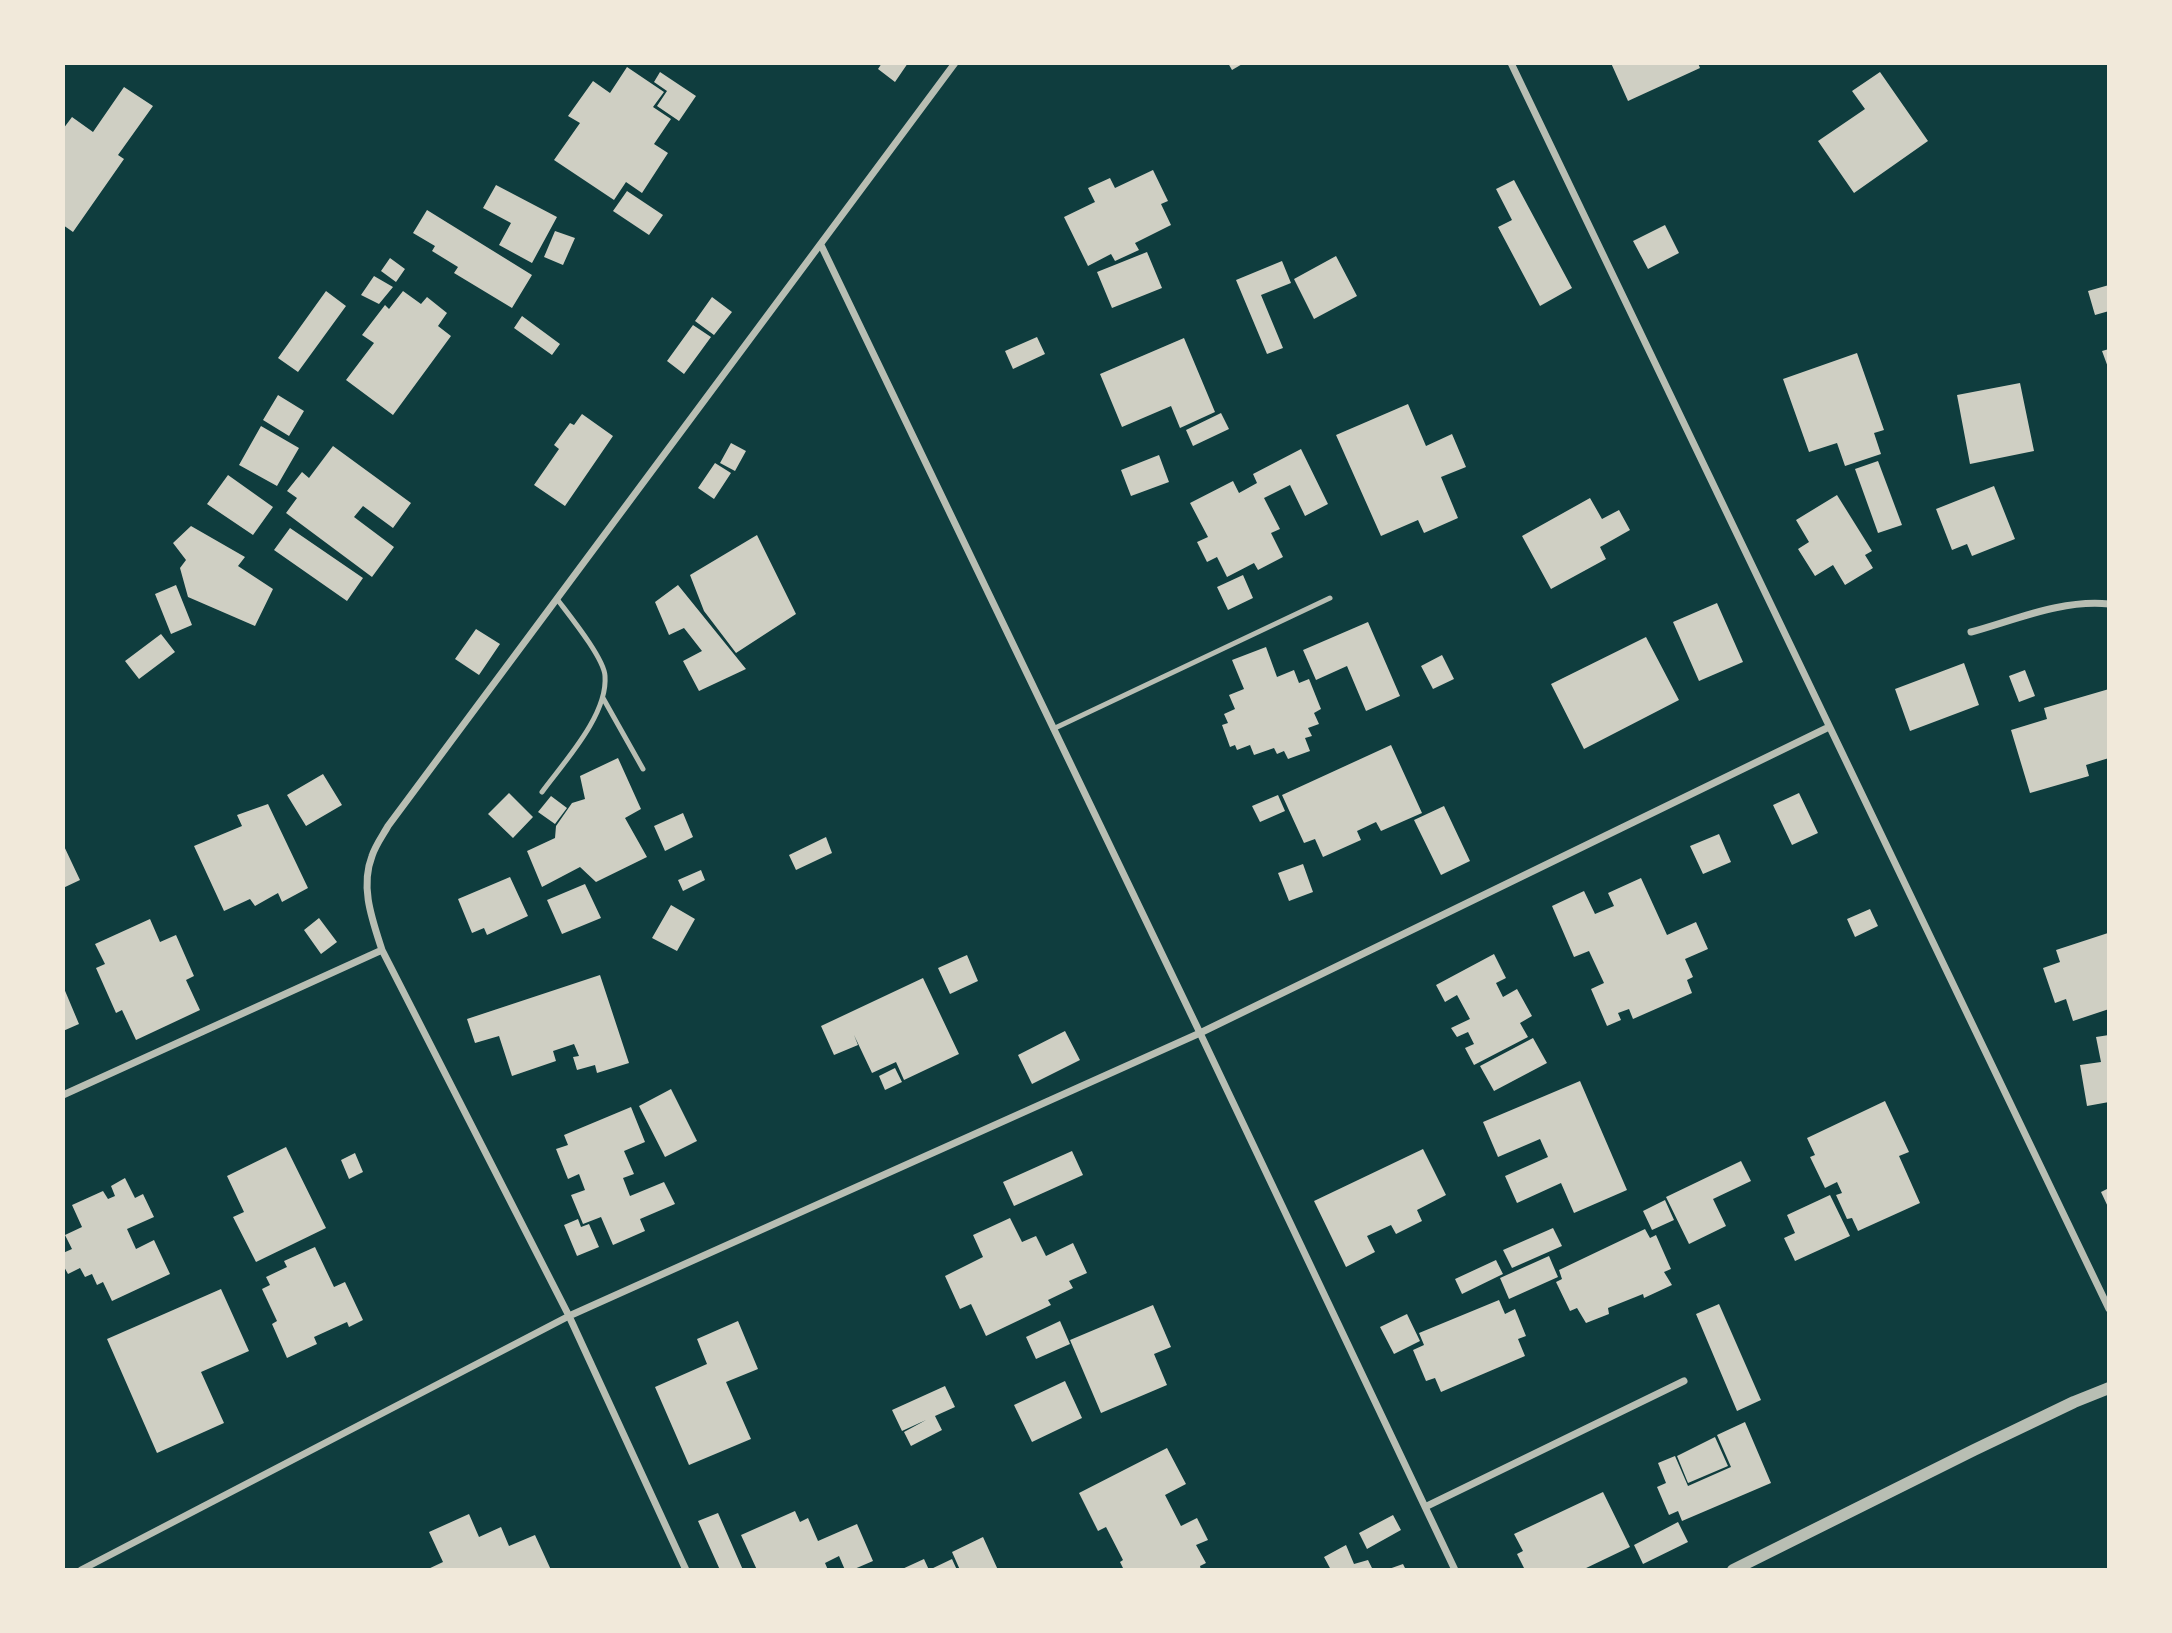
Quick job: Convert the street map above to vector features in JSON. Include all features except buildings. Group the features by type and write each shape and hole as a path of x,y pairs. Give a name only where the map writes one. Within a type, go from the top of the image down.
{"street":[{"path":"686,1570 569,1316 382,950 370,912 366,882 372,855 388,826 955,63"},
{"path":"1511,63 2109,1309"},
{"path":"821,245 1455,1570"},
{"path":"1971,632 2071,605 2109,604"},
{"path":"81,1570 569,1316 1200,1033 1829,727"},
{"path":"63,1095 382,950"},
{"path":"1425,1507 1684,1381"},
{"path":"1732,1570 1974,1450 2109,1388"}],"lane":[{"path":"1053,729 1330,598"},
{"path":"542,792 596,718 603,698 605,674 588,641 557,599"},
{"path":"603,698 643,769"}]}
